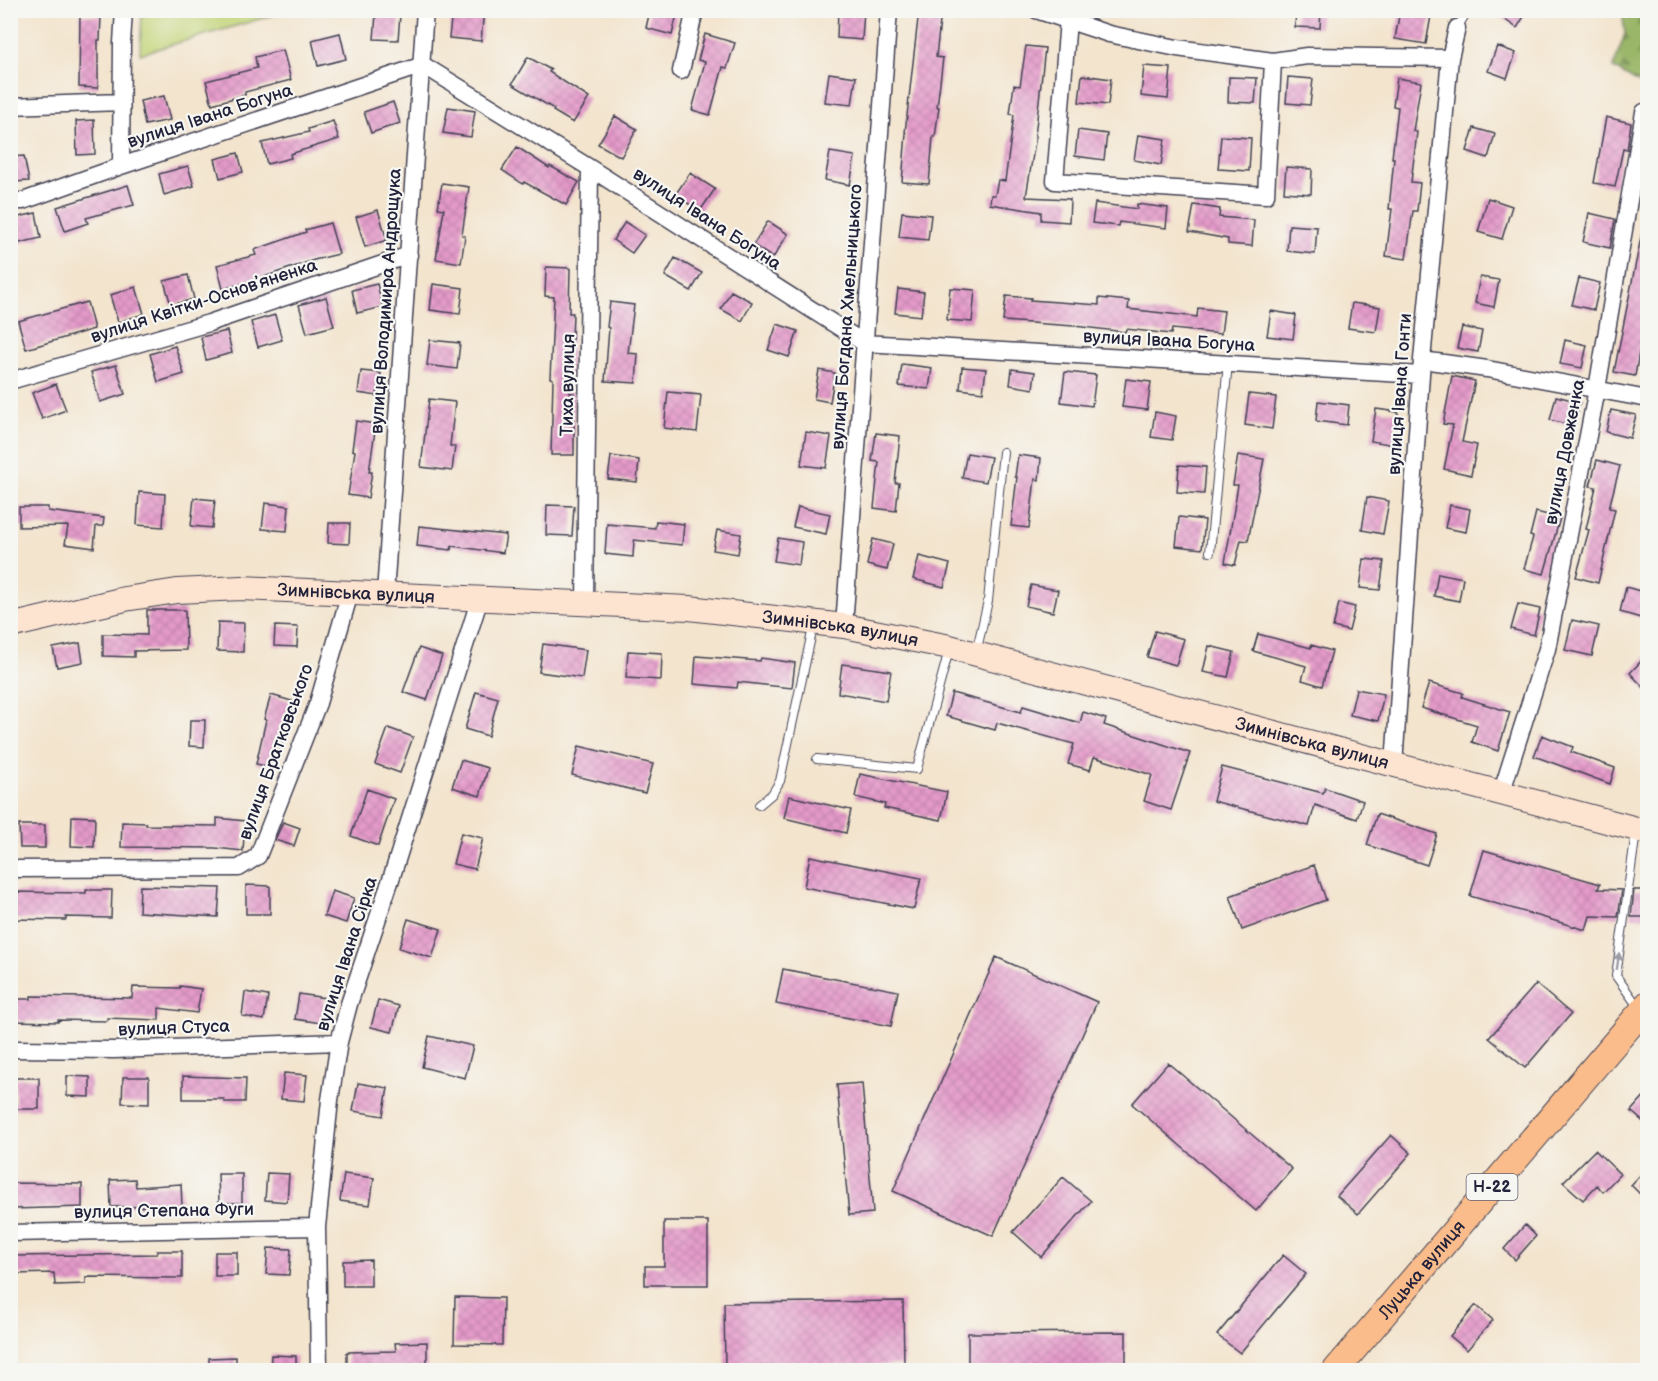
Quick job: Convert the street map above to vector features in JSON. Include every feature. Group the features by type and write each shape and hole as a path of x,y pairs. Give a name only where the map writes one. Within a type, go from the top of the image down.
{"main road":[{"name":"Зимнівська вулиця","path":"10,626 125,599 177,591 241,588 689,608 844,626 950,647 1642,831"},
{"name":"Луцька вулиця","path":"1336,1371 1644,1007"}],"street":[{"path":"121,166 124,10"},
{"name":"вулиця Володимира Андрощука","path":"385,594 426,10"},
{"path":"681,71 695,10"},
{"name":"вулиця Богдана Хмельницького","path":"844,626 889,10"},
{"path":"1036,10 1109,34 1177,48 1273,61 1307,56 1450,57"},
{"path":"1068,20 1055,181 1266,195 1273,61"},
{"name":"вулиця Івана Гонти","path":"1394,765 1421,367 1450,57 1457,28"},
{"name":"вулиця Івана Богуна","path":"10,201 23,201 423,65 590,168 864,343 1228,363 1487,369 1647,399"},
{"path":"10,106 121,102"},
{"name":"вулиця Довженка","path":"1501,794 1547,649 1597,389 1644,112"},
{"name":"Тиха вулиця","path":"585,603 590,168"},
{"name":"вулиця Квітки-Основʼяненка","path":"10,381 210,323 409,255"},
{"name":"вулиця Братковського","path":"10,869 239,868 258,856 318,703 350,593"},
{"name":"вулиця Івана Сірка","path":"319,1371 317,1227 330,1100 339,1042 349,1004 395,868 480,598"},
{"name":"вулиця Стуса","path":"10,1050 114,1050 339,1042"},
{"name":"вулиця Степана Фуги","path":"10,1233 317,1227"}],"lane":[{"path":"1457,28 1468,10"},
{"path":"1210,552 1228,363"},
{"path":"976,654 988,601 1003,452"},
{"path":"759,805 772,794 780,781 814,623"},
{"path":"817,759 917,769 950,647"},
{"path":"1642,831 1616,975 1644,1007"}],"green space":[{"path":"142,10 287,11 140,54"},
{"path":"1622,11 1647,11 1647,88 1613,68 1625,34"}],"building":[{"path":"452,10 484,10 481,41 449,38"},
{"path":"650,10 678,10 672,35 646,28"},
{"path":"838,10 864,10 862,40 837,38"},
{"path":"919,10 941,12 936,57 943,58 929,184 902,182 905,133"},
{"path":"1296,10 1321,10 1320,28 1295,27"},
{"path":"1400,10 1432,10 1426,44 1395,39"},
{"path":"1491,10 1528,10 1517,28"},
{"path":"376,14 400,15 398,40 374,39"},
{"path":"80,15 101,16 100,40 98,40 98,88 79,87"},
{"path":"340,33 346,59 318,66 312,40"},
{"path":"705,34 735,43 727,68 723,67 710,115 692,110 705,62 698,60"},
{"path":"1026,46 1045,48 1036,136 1026,197 1070,199 1069,222 1041,220 1041,212 990,204 991,195 995,195 998,180 1005,181 1014,115 1010,114 1014,85 1020,86"},
{"path":"1497,46 1516,53 1507,78 1488,71"},
{"path":"283,50 291,80 245,92 245,95 212,104 206,81 257,68 255,57"},
{"path":"528,57 551,70 549,72 589,98 573,123 512,84"},
{"path":"1144,66 1171,68 1168,99 1141,96"},
{"path":"829,73 856,77 852,105 825,102"},
{"path":"1082,75 1111,79 1108,105 1079,102"},
{"path":"1229,77 1257,78 1255,103 1228,102"},
{"path":"1288,77 1313,79 1310,105 1286,103"},
{"path":"1397,78 1421,82 1413,131 1417,132 1411,182 1420,183 1417,211 1413,211 1406,259 1386,256 1392,209 1389,209 1398,107 1393,106"},
{"path":"164,96 170,120 145,125 140,101"},
{"path":"393,102 400,123 371,133 364,112"},
{"path":"448,107 475,111 471,137 443,133"},
{"path":"615,116 637,129 621,157 598,144"},
{"path":"1606,117 1631,123 1627,150 1623,149 1615,187 1594,183"},
{"path":"94,120 95,154 77,155 76,121"},
{"path":"333,121 339,139 290,154 291,158 267,164 262,143 309,132 308,129"},
{"path":"1474,128 1495,134 1488,158 1467,151"},
{"path":"1078,130 1107,134 1104,160 1075,156"},
{"path":"1138,135 1165,139 1161,165 1134,160"},
{"path":"1221,136 1251,138 1249,171 1218,169"},
{"path":"517,147 549,168 550,166 579,182 566,205 524,182 523,184 502,170"},
{"path":"830,152 855,156 850,185 825,180"},
{"path":"238,153 243,172 220,178 215,159"},
{"path":"24,156 29,181 12,182 10,157"},
{"path":"188,166 194,186 164,195 159,174"},
{"path":"1286,167 1312,169 1311,194 1284,192"},
{"path":"690,173 715,189 700,211 675,195"},
{"path":"442,183 469,187 462,235 465,236 461,263 436,259 444,209 438,208"},
{"path":"128,185 134,205 86,218 88,223 65,231 57,207"},
{"path":"1488,198 1512,206 1502,239 1478,232"},
{"path":"1095,203 1137,209 1137,204 1168,208 1166,228 1119,222 1118,226 1092,223"},
{"path":"1194,205 1220,209 1219,217 1254,220 1252,246 1228,244 1228,239 1189,232"},
{"path":"378,210 387,240 365,247 356,217"},
{"path":"902,212 931,215 928,240 899,237"},
{"path":"36,213 41,238 15,244 10,219"},
{"path":"1589,213 1615,219 1610,248 1583,242"},
{"path":"768,221 788,234 773,258 753,245"},
{"path":"625,222 645,235 632,253 613,240"},
{"path":"330,223 339,254 223,289 217,265 256,255 254,250"},
{"path":"1289,225 1317,227 1315,254 1287,251"},
{"path":"1642,232 1647,233 1647,307 1635,376 1614,372"},
{"path":"675,258 702,273 691,291 665,276"},
{"path":"546,267 570,268 569,313 573,313 570,393 574,393 574,455 551,455 553,379 550,378 554,297 545,296"},
{"path":"188,275 194,299 171,305 164,281"},
{"path":"1480,277 1499,280 1494,307 1475,303"},
{"path":"1579,278 1600,283 1594,310 1572,305"},
{"path":"377,284 383,307 357,313 352,290"},
{"path":"433,284 463,288 460,314 430,310"},
{"path":"136,287 144,314 118,322 110,295"},
{"path":"950,288 975,290 972,322 947,320"},
{"path":"898,289 924,292 921,316 895,313"},
{"path":"731,291 752,302 742,321 721,309"},
{"path":"1006,296 1099,305 1099,298 1129,301 1128,309 1197,317 1198,308 1224,311 1221,334 1172,329 1171,334 1126,329 1125,332 1003,321"},
{"path":"326,297 334,326 307,333 299,305"},
{"path":"87,302 94,329 26,349 18,321"},
{"path":"610,302 634,305 628,353 638,354 636,383 605,381"},
{"path":"1352,303 1380,307 1376,332 1348,328"},
{"path":"1271,311 1296,315 1293,339 1267,336"},
{"path":"275,315 282,340 258,347 251,322"},
{"path":"777,324 798,331 789,357 768,350"},
{"path":"1462,327 1482,331 1478,352 1457,348"},
{"path":"227,331 232,353 206,360 201,337"},
{"path":"430,340 460,343 457,369 427,365"},
{"path":"1565,340 1587,345 1582,368 1560,364"},
{"path":"175,346 184,374 158,382 150,354"},
{"path":"902,364 932,368 929,389 899,386"},
{"path":"116,365 125,394 100,402 91,372"},
{"path":"962,367 986,369 983,392 960,389"},
{"path":"1012,369 1035,372 1033,389 1010,385"},
{"path":"819,370 835,373 830,402 814,399"},
{"path":"361,371 381,373 377,396 358,393"},
{"path":"1065,372 1096,375 1092,406 1061,402"},
{"path":"1452,376 1475,381 1462,442 1477,445 1471,475 1444,469 1453,425 1443,424"},
{"path":"1126,379 1151,382 1147,410 1122,407"},
{"path":"56,384 66,410 42,419 32,393"},
{"path":"668,392 701,395 697,432 664,428"},
{"path":"1249,394 1276,397 1272,429 1245,425"},
{"path":"1556,396 1580,402 1574,426 1550,420"},
{"path":"429,399 455,402 450,446 455,446 452,471 421,467"},
{"path":"1318,401 1349,405 1347,425 1316,421"},
{"path":"1376,409 1398,412 1394,445 1371,441"},
{"path":"1611,410 1636,415 1630,438 1606,432"},
{"path":"1155,412 1176,416 1172,440 1151,437"},
{"path":"356,421 376,424 369,472 372,472 368,498 348,495 355,451 352,450"},
{"path":"806,432 831,436 826,468 801,465"},
{"path":"876,433 900,436 895,483 899,483 896,511 874,508 879,462 872,461"},
{"path":"967,453 991,457 986,482 962,478"},
{"path":"1018,455 1041,458 1039,480 1035,479 1029,528 1011,526"},
{"path":"1238,455 1264,459 1248,541 1241,540 1235,565 1225,563 1238,485 1233,485"},
{"path":"611,456 639,460 637,482 608,479"},
{"path":"1597,460 1620,466 1609,508 1615,509 1598,583 1576,577 1589,530 1586,529 1596,487 1590,486"},
{"path":"1179,465 1206,467 1204,494 1177,492"},
{"path":"139,492 165,494 163,527 137,525"},
{"path":"1367,497 1389,501 1383,534 1362,530"},
{"path":"194,498 215,500 212,528 191,526"},
{"path":"265,503 289,506 287,531 262,529"},
{"path":"547,505 574,506 572,536 546,535"},
{"path":"1450,505 1470,509 1466,532 1445,528"},
{"path":"19,507 48,507 48,511 104,518 103,526 96,526 94,548 65,544 68,526 19,527"},
{"path":"798,507 830,514 826,534 793,527"},
{"path":"1536,512 1560,518 1544,574 1524,569 1533,537 1530,536"},
{"path":"1179,517 1205,520 1202,549 1176,546"},
{"path":"656,521 684,524 682,545 634,540 633,557 605,554 607,524 655,528"},
{"path":"329,523 350,523 349,544 328,543"},
{"path":"419,526 506,535 503,553 452,546 451,550 417,546"},
{"path":"717,530 741,534 738,554 713,550"},
{"path":"778,538 802,542 799,565 774,561"},
{"path":"873,539 893,544 887,570 867,565"},
{"path":"919,556 950,564 944,587 913,579"},
{"path":"1364,559 1384,561 1380,590 1360,588"},
{"path":"1438,573 1463,578 1459,601 1434,596"},
{"path":"1031,585 1058,590 1053,612 1026,606"},
{"path":"1626,587 1647,593 1644,619 1620,612"},
{"path":"1339,603 1355,607 1349,631 1333,627"},
{"path":"1518,604 1540,609 1534,635 1511,629"},
{"path":"147,610 185,610 186,650 134,651 134,657 103,656 103,634 147,635"},
{"path":"1572,620 1599,626 1592,656 1565,650"},
{"path":"218,622 244,623 243,652 217,651"},
{"path":"275,626 298,627 297,647 274,646"},
{"path":"1155,631 1184,639 1176,665 1147,657"},
{"path":"1258,634 1332,651 1322,686 1302,680 1306,666 1253,651"},
{"path":"80,643 83,662 57,667 53,648"},
{"path":"543,644 586,650 582,678 539,672"},
{"path":"1209,646 1234,652 1228,677 1203,672"},
{"path":"419,648 442,656 427,700 403,692"},
{"path":"628,651 662,653 661,680 626,678"},
{"path":"1647,655 1647,691 1630,673"},
{"path":"696,656 760,661 761,658 795,663 792,688 738,682 737,688 694,684"},
{"path":"842,664 891,671 886,701 838,693"},
{"path":"1429,683 1463,693 1462,697 1510,712 1498,751 1472,742 1477,725 1421,708"},
{"path":"1356,689 1384,694 1378,721 1350,715"},
{"path":"476,692 498,698 488,736 465,729"},
{"path":"952,693 1021,712 1023,706 1080,723 1083,712 1106,719 1104,725 1190,753 1171,810 1144,801 1152,775 1094,757 1090,770 1068,764 1074,744 997,723 995,730 946,716"},
{"path":"271,695 295,702 288,727 286,726 276,768 256,764"},
{"path":"190,720 205,720 204,747 189,746"},
{"path":"388,728 413,737 400,773 375,764"},
{"path":"1542,735 1573,747 1571,752 1615,768 1610,784 1534,756"},
{"path":"579,746 653,764 645,793 572,775"},
{"path":"461,760 488,768 480,796 452,787"},
{"path":"1222,767 1323,793 1325,788 1363,801 1357,819 1315,805 1309,826 1213,801"},
{"path":"860,774 947,792 941,820 884,808 885,804 855,797"},
{"path":"367,789 394,799 378,846 351,836"},
{"path":"789,796 851,810 846,833 784,818"},
{"path":"1377,814 1437,834 1427,865 1367,845"},
{"path":"72,816 95,817 94,847 71,846"},
{"path":"217,818 245,821 243,851 215,848 121,847 122,822 146,823 146,825 217,826"},
{"path":"283,822 300,828 294,846 275,840"},
{"path":"19,825 45,825 45,848 20,848"},
{"path":"461,833 483,838 475,869 453,864"},
{"path":"1484,850 1600,884 1598,889 1622,890 1618,917 1590,916 1586,930 1470,896"},
{"path":"810,856 921,878 914,909 804,887"},
{"path":"1314,865 1326,900 1242,930 1230,896"},
{"path":"246,885 270,886 270,914 246,914"},
{"path":"140,886 220,888 218,917 139,912"},
{"path":"86,890 112,890 111,918 10,919 10,892 86,893"},
{"path":"1634,890 1647,890 1647,917 1631,917"},
{"path":"332,891 354,898 346,923 324,916"},
{"path":"408,919 441,929 432,958 399,948"},
{"path":"996,957 1097,1002 993,1236 893,1191"},
{"path":"783,969 898,991 891,1026 776,1004"},
{"path":"1536,984 1571,1014 1525,1068 1489,1038"},
{"path":"180,986 201,989 197,1013 159,1008 159,1020 107,1018 107,1021 10,1021 10,999 31,999 31,996 132,998 133,987 180,988"},
{"path":"245,992 268,996 264,1020 242,1016"},
{"path":"299,994 325,998 321,1023 295,1019"},
{"path":"378,1000 399,1006 392,1032 371,1027"},
{"path":"429,1036 473,1046 465,1078 422,1067"},
{"path":"1168,1063 1292,1169 1256,1211 1132,1104"},
{"path":"284,1073 307,1075 304,1101 281,1099"},
{"path":"67,1076 90,1077 90,1097 67,1096"},
{"path":"183,1076 246,1078 245,1102 224,1102 224,1099 183,1099"},
{"path":"123,1077 149,1077 149,1104 122,1103"},
{"path":"15,1078 39,1078 39,1109 15,1109"},
{"path":"358,1083 388,1088 383,1116 353,1111"},
{"path":"862,1083 873,1213 849,1215 837,1085"},
{"path":"1647,1093 1647,1125 1631,1111"},
{"path":"1391,1135 1411,1153 1358,1214 1337,1196"},
{"path":"1595,1150 1620,1174 1603,1192 1597,1185 1583,1200 1563,1182"},
{"path":"1647,1168 1647,1201 1631,1185"},
{"path":"267,1173 289,1174 287,1202 265,1200"},
{"path":"218,1174 242,1174 242,1203 219,1203"},
{"path":"344,1174 374,1178 370,1205 340,1201"},
{"path":"1063,1177 1091,1201 1041,1257 1013,1232"},
{"path":"135,1179 136,1187 181,1184 182,1206 111,1207 110,1180"},
{"path":"12,1183 82,1184 82,1207 12,1209"},
{"path":"664,1221 708,1221 708,1285 645,1285 645,1266 664,1266"},
{"path":"1525,1225 1536,1236 1515,1260 1504,1249"},
{"path":"268,1248 291,1249 289,1275 266,1274"},
{"path":"157,1251 182,1251 182,1278 86,1277 86,1284 55,1285 54,1273 13,1274 12,1256 157,1254"},
{"path":"215,1252 237,1252 237,1276 215,1276"},
{"path":"1283,1255 1306,1274 1240,1353 1217,1335"},
{"path":"371,1260 371,1286 343,1286 343,1261"},
{"path":"455,1297 503,1298 502,1345 454,1344"},
{"path":"903,1301 904,1365 725,1367 724,1303"},
{"path":"1476,1305 1493,1320 1467,1350 1450,1336"},
{"path":"1126,1332 1126,1368 968,1369 968,1333"},
{"path":"427,1342 427,1371 347,1371 347,1352 396,1351 395,1343"},
{"path":"271,1355 296,1356 296,1371 270,1371"},
{"path":"236,1357 236,1371 209,1371 209,1358"}]}
